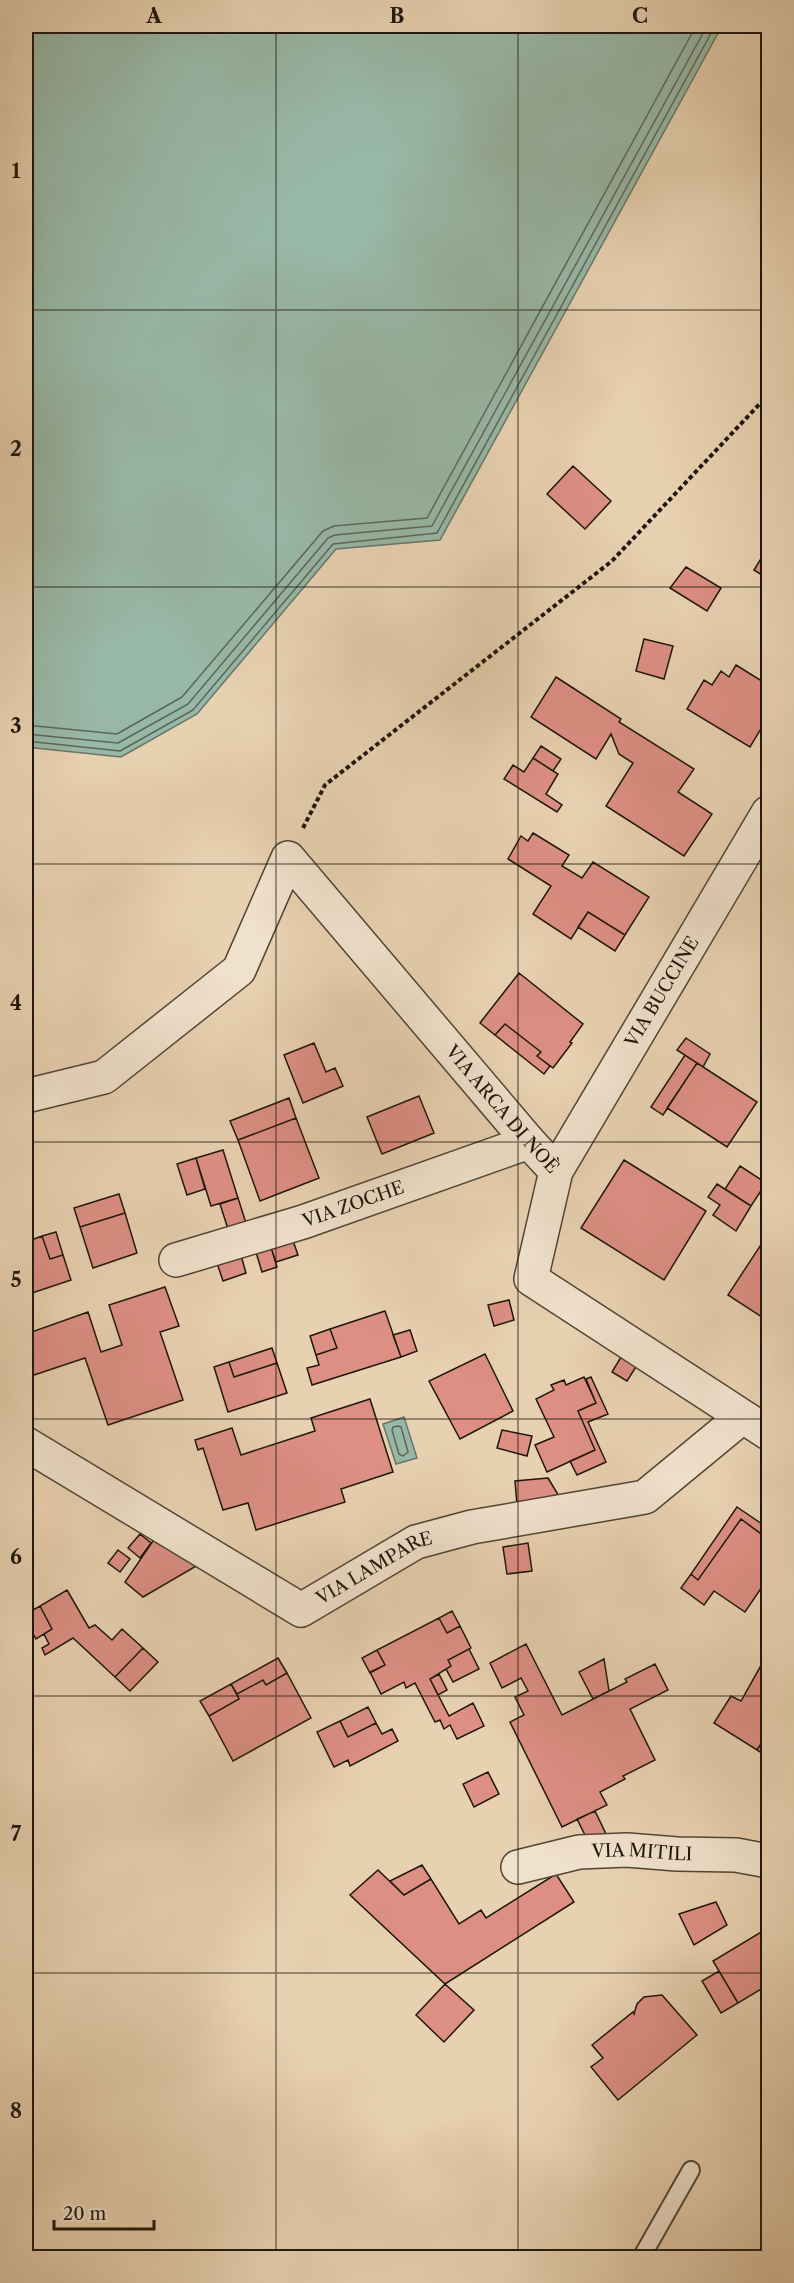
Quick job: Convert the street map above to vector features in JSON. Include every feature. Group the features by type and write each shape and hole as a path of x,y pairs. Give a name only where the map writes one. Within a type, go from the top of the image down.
{"street":[{"name":"VIA BUCCINE","path":"556,1171 768,813"},
{"path":"26,1096 105,1077 239,970 288,858"},
{"name":"VIA ARCA DI NOÈ","path":"288,858 556,1171 531,1279 755,1425"},
{"name":"VIA ZOCHE","path":"176,1260 303,1222 529,1142"},
{"name":"VIA LAMPARE","path":"26,1444 301,1610 416,1542 472,1527 645,1497 755,1425"},
{"name":"VIA MITILI","path":"518,1867 579,1852 627,1850 736,1855 768,1861"}],"lane":[{"path":"641,2258 691,2170"}],"path":[{"path":"288,858 325,785 612,561 768,395"}],"water":[{"path":"26,26 722,26 440,540 336,549 197,714 121,757 26,747"},
{"path":"404,1417 417,1458 396,1464 383,1424"}],"building":[{"path":"573,466 611,501 585,529 547,494"},
{"path":"768,547 768,579 754,570"},
{"path":"686,567 721,588 707,611 670,588"},
{"path":"644,639 673,646 664,679 636,671"},
{"path":"736,665 760,680 764,673 768,676 768,717 750,747 687,709 704,680 712,685 721,671 729,677"},
{"path":"556,677 621,719 619,722 694,769 678,792 712,814 684,856 606,806 633,763 619,754 611,734 596,759 531,717"},
{"path":"541,746 561,759 553,771 533,758"},
{"path":"533,758 558,774 546,794 562,805 557,812 504,779 513,765 524,772"},
{"path":"533,833 569,855 562,866 582,878 593,862 649,897 625,935 588,912 571,939 533,914 551,886 508,859 521,836 528,841"},
{"path":"588,912 625,935 615,951 578,927"},
{"path":"519,973 583,1024 553,1068 537,1056 541,1052 505,1024 495,1035 480,1023"},
{"path":"505,1024 541,1052 537,1056 550,1066 544,1074 495,1035"},
{"path":"686,1038 710,1054 703,1067 677,1050"},
{"path":"314,1043 326,1072 335,1068 343,1086 303,1103 284,1055"},
{"path":"685,1055 697,1063 663,1115 651,1107"},
{"path":"697,1063 757,1102 727,1147 667,1108"},
{"path":"419,1096 434,1133 382,1154 367,1117"},
{"path":"289,1098 296,1118 238,1140 230,1121"},
{"path":"296,1118 319,1178 260,1201 238,1140"},
{"path":"223,1150 238,1198 211,1206 196,1158"},
{"path":"196,1158 205,1189 187,1195 177,1164"},
{"path":"624,1160 706,1211 664,1280 581,1228"},
{"path":"740,1166 766,1183 751,1206 725,1189"},
{"path":"717,1184 751,1206 736,1231 713,1215 720,1205 708,1197"},
{"path":"119,1194 125,1213 80,1227 74,1208"},
{"path":"238,1198 246,1223 228,1229 220,1204"},
{"path":"125,1213 137,1253 93,1268 80,1227"},
{"path":"56,1232 63,1255 50,1259 42,1236"},
{"path":"291,1235 298,1255 276,1262 269,1242"},
{"path":"42,1236 50,1259 63,1255 71,1280 29,1294 26,1284 26,1242"},
{"path":"766,1237 768,1238 768,1321 728,1295"},
{"path":"270,1244 277,1267 262,1272 255,1249"},
{"path":"240,1252 246,1273 223,1281 216,1260"},
{"path":"165,1287 179,1326 160,1332 183,1400 108,1425 85,1358 34,1375 26,1351 26,1334 88,1312 101,1352 122,1345 109,1305"},
{"path":"509,1300 514,1320 494,1326 488,1305"},
{"path":"385,1311 401,1357 312,1385 307,1368 319,1365 316,1355 337,1348 330,1329"},
{"path":"330,1329 337,1348 316,1355 310,1336"},
{"path":"410,1330 417,1351 401,1357 393,1335"},
{"path":"272,1348 277,1363 234,1377 229,1362"},
{"path":"624,1352 639,1362 627,1381 612,1372"},
{"path":"485,1354 513,1411 460,1439 429,1381"},
{"path":"229,1362 234,1377 277,1363 287,1393 228,1412 214,1367"},
{"path":"584,1377 596,1403 578,1411 595,1450 547,1472 535,1445 554,1437 536,1399 554,1390 551,1385 564,1380 566,1385"},
{"path":"591,1377 608,1414 588,1422 606,1462 577,1475 570,1461 595,1450 578,1411 596,1403 586,1379"},
{"path":"370,1399 393,1472 341,1489 345,1502 256,1530 248,1503 223,1510 203,1448 198,1450 195,1440 232,1428 241,1455 315,1431 311,1418"},
{"path":"502,1430 532,1436 527,1456 497,1448"},
{"path":"548,1478 562,1501 517,1505 515,1481"},
{"path":"737,1507 768,1528 768,1539 741,1519 698,1580 691,1574"},
{"path":"741,1519 768,1539 768,1578 745,1612 714,1591 704,1605 681,1588 691,1574 698,1580"},
{"path":"140,1534 151,1543 140,1558 128,1548"},
{"path":"155,1538 198,1565 143,1597 125,1582"},
{"path":"528,1543 532,1571 507,1574 503,1547"},
{"path":"118,1550 130,1559 120,1572 108,1563"},
{"path":"67,1590 89,1628 95,1625 112,1640 122,1629 143,1648 115,1677 73,1638 45,1655 42,1648 49,1644 44,1634 52,1629 40,1606"},
{"path":"40,1606 52,1629 36,1639 26,1621 26,1614"},
{"path":"452,1611 460,1626 447,1633 439,1618"},
{"path":"439,1618 447,1633 460,1626 471,1648 448,1660 451,1666 430,1679 449,1716 473,1703 484,1726 457,1739 450,1725 444,1729 440,1720 435,1722 415,1683 406,1688 404,1682 381,1694 370,1672 385,1665 377,1650"},
{"path":"526,1644 562,1715 627,1682 625,1679 655,1664 668,1690 630,1709 655,1760 623,1776 625,1779 600,1792 607,1805 562,1827 510,1722 524,1715 515,1697 528,1691 521,1678 502,1688 490,1663"},
{"path":"143,1648 158,1662 130,1691 115,1677"},
{"path":"469,1649 479,1669 453,1682 446,1669 451,1666 448,1660"},
{"path":"377,1650 385,1665 370,1673 362,1658"},
{"path":"768,1653 768,1733 757,1750 714,1723 731,1696 741,1701"},
{"path":"278,1658 287,1673 266,1685 263,1680 237,1694 231,1684"},
{"path":"604,1659 609,1691 593,1699 579,1672"},
{"path":"287,1673 311,1718 233,1761 209,1716 239,1699 237,1694 263,1680 266,1685"},
{"path":"439,1674 447,1690 438,1695 430,1679"},
{"path":"231,1684 239,1699 209,1716 200,1701"},
{"path":"368,1707 376,1723 348,1737 340,1721"},
{"path":"340,1721 348,1737 376,1723 382,1734 392,1729 398,1741 350,1766 348,1760 334,1767 317,1732"},
{"path":"768,1733 768,1757 757,1750"},
{"path":"488,1772 499,1794 474,1807 463,1784"},
{"path":"595,1811 607,1836 587,1839 577,1819"},
{"path":"422,1865 431,1879 404,1895 390,1881"},
{"path":"378,1870 404,1895 431,1879 459,1924 481,1910 486,1918 556,1874 574,1902 445,1984 350,1895"},
{"path":"716,1902 727,1925 694,1945 679,1914"},
{"path":"768,1928 768,1985 738,2003 713,1961"},
{"path":"719,1971 738,2003 721,2013 702,1981"},
{"path":"445,1984 474,2010 444,2042 416,2015"},
{"path":"662,1995 697,2035 618,2100 591,2067 603,2058 592,2045 633,2012 634,2014 637,2004 644,1997"}]}
